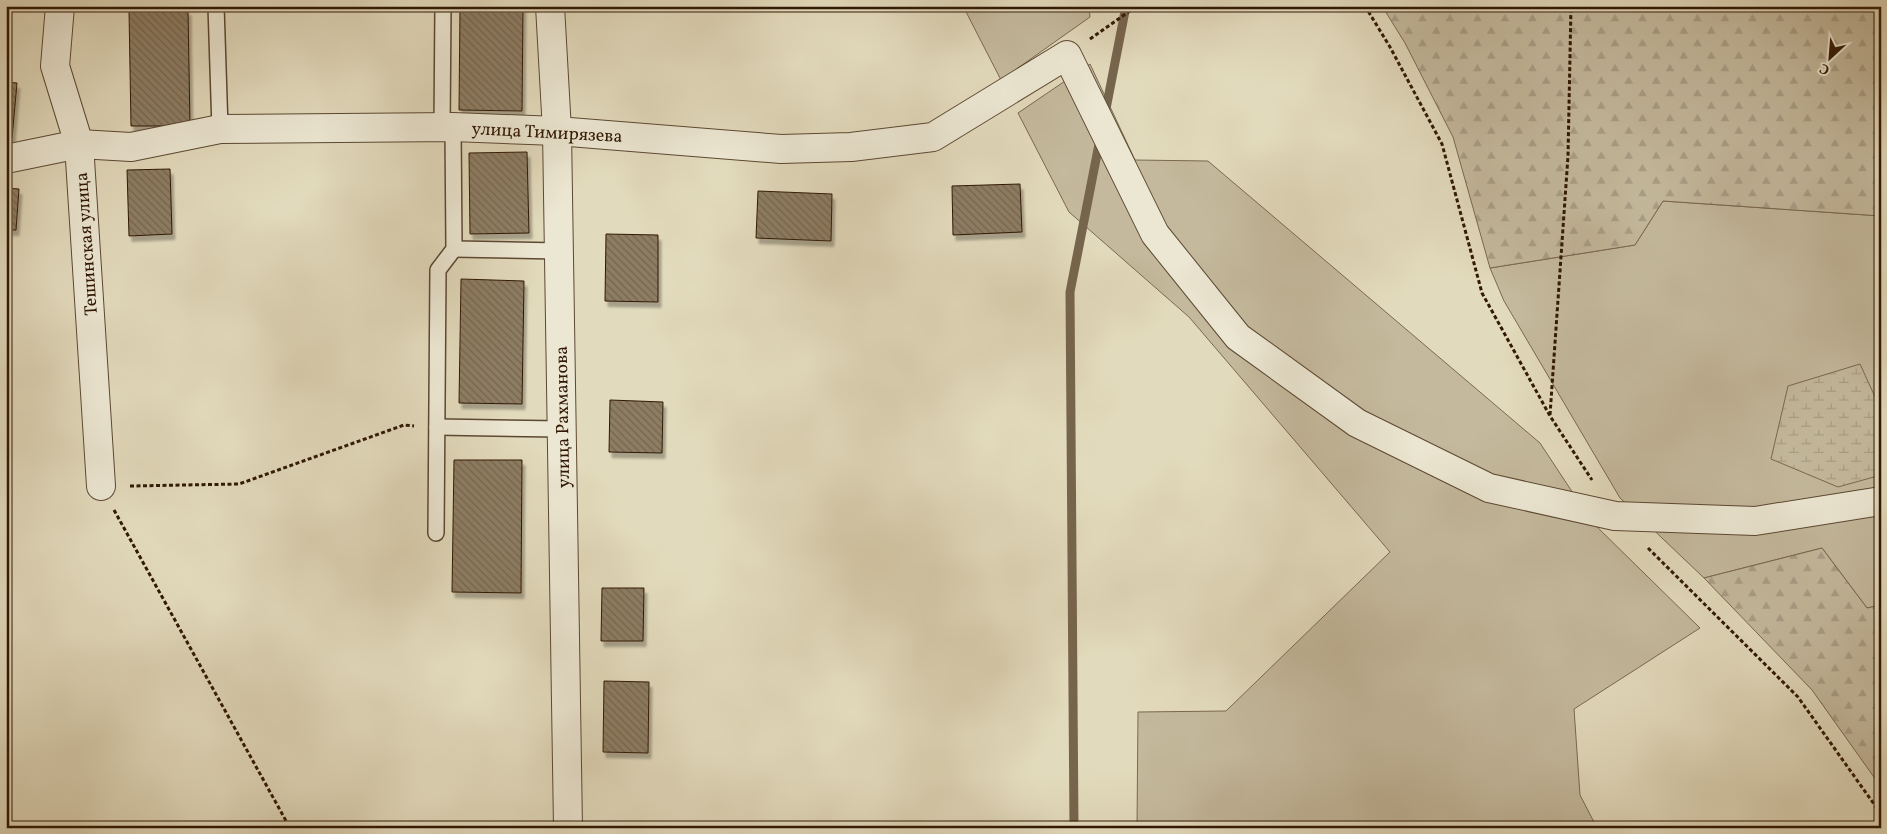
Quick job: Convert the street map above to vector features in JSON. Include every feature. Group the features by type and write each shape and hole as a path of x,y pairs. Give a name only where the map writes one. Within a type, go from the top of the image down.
{"street":[{"name":"Тешинская улица","path":"60,6 55,66 79,144 101,486"},
{"name":"улица Рахманова","path":"550,6 557,130 568,828"},
{"name":"улица Тимирязева","path":"6,159 79,144 131,147 220,129 447,127 557,130 781,149 851,147 933,137 1067,55"},
{"path":"1067,55 1155,234 1238,337 1357,423 1489,488 1615,516 1755,521 1881,501"}],"lane":[{"path":"216,6 220,129"},
{"path":"436,533 438,270 454,249 443,6"},
{"path":"454,249 559,251"},
{"path":"437,426 562,429"}],"path":[{"path":"1067,55 1137,6"},
{"path":"1365,6 1390,47 1442,144 1482,293 1550,416 1615,516 1798,697 1881,814"},
{"path":"1550,416 1568,156 1571,6"},
{"path":"290,828 101,486 239,484 404,425 437,426"}],"green space":[{"path":"963,6 1089,6 1090,17 1001,80"},
{"path":"1382,6 1881,6 1881,216 1663,201 1635,245 1490,268 1453,137 1405,43"},
{"path":"1090,64 1135,160 1208,161 1540,443 1592,522 1700,628 1574,709 1580,795 1597,828 1137,828 1138,712 1226,711 1390,552 1189,317 1069,212 1018,113"},
{"path":"1663,201 1881,216 1881,605 1867,608 1822,548 1704,578 1620,498 1504,301 1490,268 1635,245"},
{"path":"1860,364 1881,410 1881,475 1838,487 1771,459 1788,386"},
{"path":"1822,548 1867,608 1881,605 1881,787 1812,690 1704,578"}],"building":[{"path":"460,6 523,6 522,111 459,110"},
{"path":"188,10 190,126 131,126 129,11"},
{"path":"6,82 17,83 12,138 6,137"},
{"path":"527,152 529,233 470,234 469,153"},
{"path":"170,169 172,234 129,236 127,170"},
{"path":"1020,184 1022,232 953,235 952,186"},
{"path":"6,188 19,189 16,230 6,230"},
{"path":"758,191 832,194 831,241 756,238"},
{"path":"606,234 658,235 658,302 605,301"},
{"path":"461,279 524,281 522,404 459,403"},
{"path":"610,400 663,402 662,453 609,452"},
{"path":"454,460 522,460 521,593 452,592"},
{"path":"602,588 644,588 643,641 601,641"},
{"path":"604,681 649,682 648,753 603,752"}],"waterway":[{"path":"1105,114 1126,6"},
{"path":"1074,828 1070,292 1100,139"}]}
